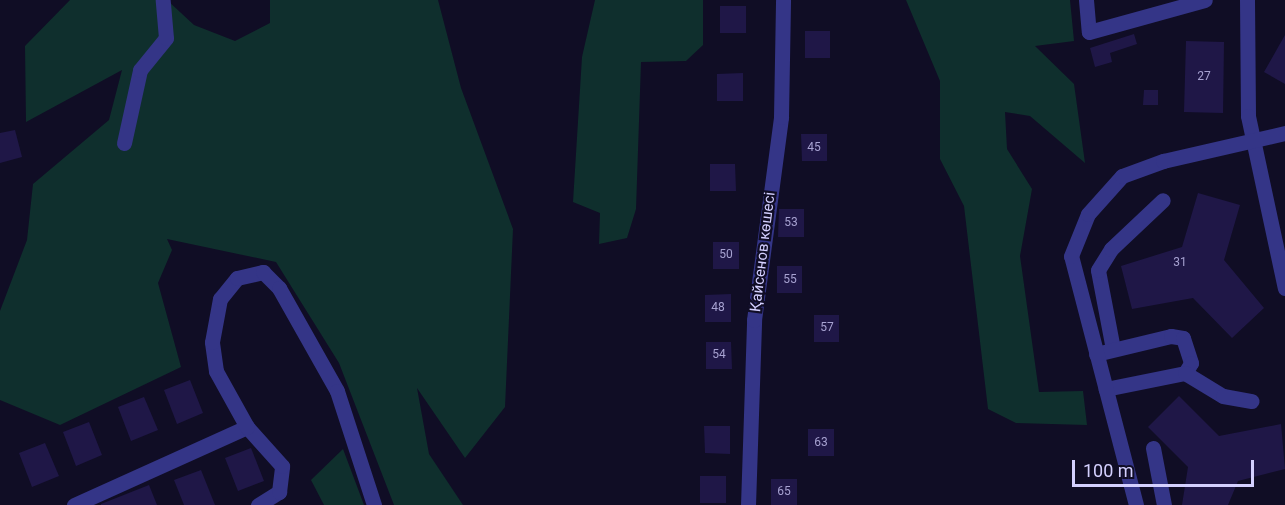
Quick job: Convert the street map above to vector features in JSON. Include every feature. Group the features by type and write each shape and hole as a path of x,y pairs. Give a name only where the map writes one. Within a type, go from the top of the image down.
{"street":[{"path":"124,143 140,70 166,38 163,0"},
{"name":"Қайсенов көшесі","path":"748,505 754,320 781,117 783,0"},
{"path":"1086,0 1089,32 1205,0"},
{"path":"1246,0 1248,116 1283,269 1285,288"},
{"path":"1248,116 1254,96 1256,0"},
{"path":"1136,505 1071,256 1088,214 1122,176 1163,161 1253,144 1285,133"},
{"path":"1113,349 1098,270 1111,249 1163,200"},
{"path":"258,505 279,492 282,466 247,427 216,371 212,342 220,299 237,278 263,272 279,288 337,391 374,505"},
{"path":"1096,354 1113,349 1184,338 1191,363 1185,373"},
{"path":"1106,389 1185,373 1223,396 1252,401"},
{"path":"74,505 247,427"},
{"path":"1154,448 1164,505"}],"green space":[{"path":"70,0 167,0 194,25 235,41 270,23 270,0 438,0 461,88 513,229 505,407 465,458 417,388 429,454 463,505 394,505 339,363 276,262 167,239 172,250 158,283 181,367 60,425 0,400 0,311 27,240 33,184 109,120 122,70 26,122 25,46"},
{"path":"595,0 703,0 703,45 686,61 641,62 636,209 627,238 599,244 600,213 573,202 582,57"},
{"path":"906,0 1070,0 1074,41 1035,46 1074,84 1085,163 1030,116 1005,112 1007,149 1032,189 1020,256 1039,392 1083,391 1087,425 1016,423 988,409 964,206 940,159 940,81"},
{"path":"343,449 364,505 324,505 311,480"}],"building":[{"path":"720,6 746,6 746,33 720,33"},
{"path":"805,31 830,31 830,58 805,58"},
{"path":"1134,34 1137,44 1110,53 1112,62 1095,67 1090,48"},
{"path":"1285,35 1285,84 1264,72"},
{"path":"1186,41 1224,42 1223,113 1184,112"},
{"path":"743,73 743,101 717,101 717,74"},
{"path":"1144,90 1158,90 1158,105 1143,105"},
{"path":"15,130 22,157 0,163 0,133"},
{"path":"801,134 827,134 827,161 802,161"},
{"path":"710,164 735,164 736,191 710,191"},
{"path":"1198,193 1240,205 1224,260 1264,308 1232,338 1193,298 1132,309 1121,266 1182,247"},
{"path":"779,209 804,209 804,237 778,237"},
{"path":"713,242 739,242 739,269 713,269"},
{"path":"777,266 802,266 802,293 777,293"},
{"path":"731,294 731,322 705,322 705,295"},
{"path":"814,315 839,315 839,342 814,342"},
{"path":"706,342 731,342 732,369 706,369"},
{"path":"190,380 203,413 177,424 164,390"},
{"path":"1179,396 1219,436 1281,424 1285,469 1238,481 1228,505 1182,505 1188,467 1148,427"},
{"path":"144,397 158,430 131,441 118,407"},
{"path":"89,422 102,455 76,466 63,432"},
{"path":"704,426 730,426 730,454 705,453"},
{"path":"808,429 834,429 834,456 808,456"},
{"path":"45,443 59,476 32,487 19,453"},
{"path":"251,448 264,481 238,491 225,458"},
{"path":"201,470 215,505 184,505 174,480"},
{"path":"700,476 726,476 726,503 700,503"},
{"path":"771,479 797,479 797,505 771,505"},
{"path":"149,485 157,505 101,505 101,504"}]}
